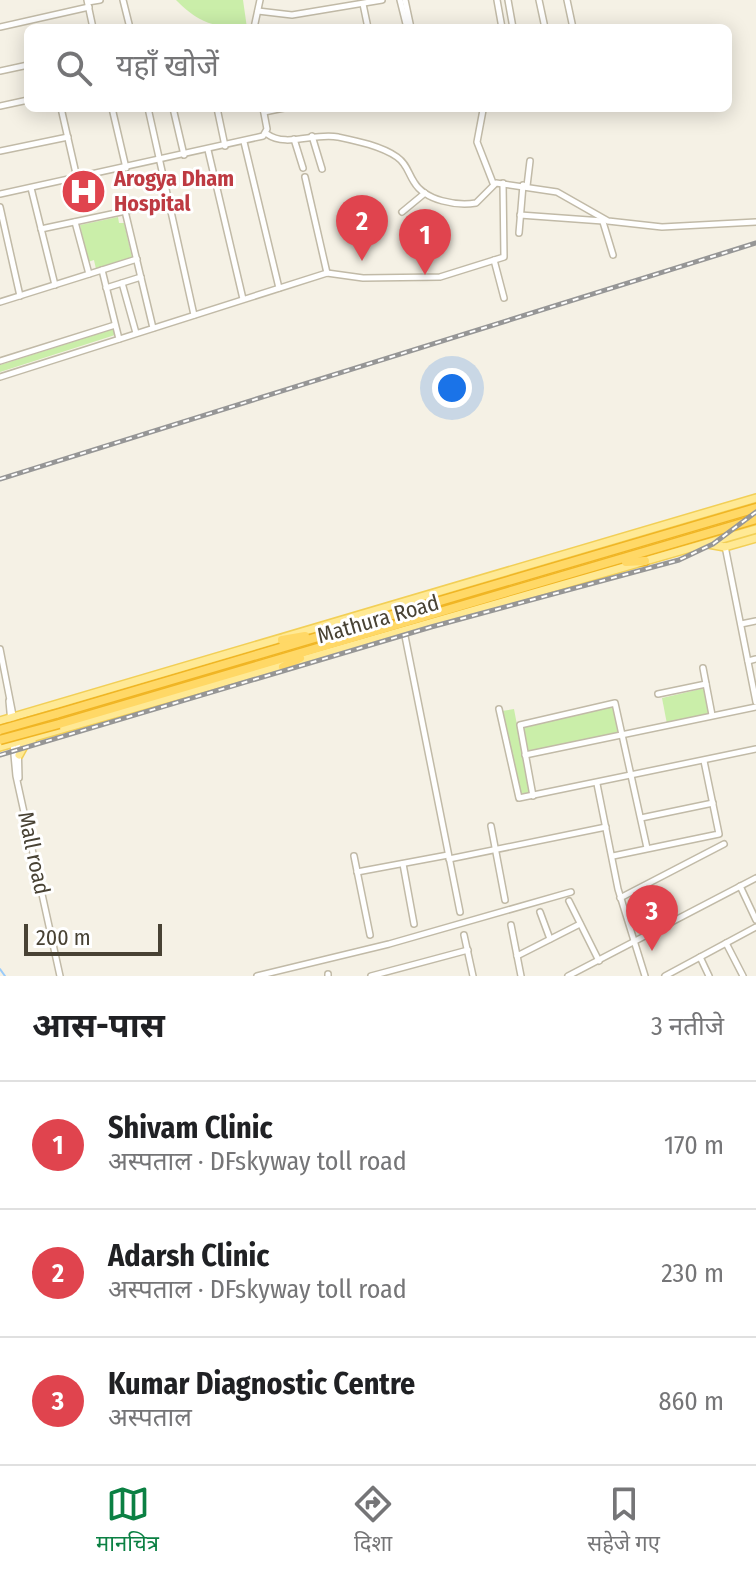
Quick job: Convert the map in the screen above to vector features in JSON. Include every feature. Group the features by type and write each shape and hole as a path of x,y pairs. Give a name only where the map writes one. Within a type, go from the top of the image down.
{"highway":[{"name":"Mathura Road","path":"0,730 284,643 327,634 756,508"},
{"name":"Mathura Road","path":"0,744 285,662 319,649 756,519"},
{"path":"609,564 645,561"}],"main road":[{"path":"9,718 284,643 322,625 756,498"},
{"path":"0,744 94,720 285,662 756,529"},
{"path":"704,543 725,547 756,538"},
{"path":"9,718 121,687"},
{"path":"50,708 44,712 42,721 48,729 57,730"},
{"path":"0,744 16,755 25,744 94,720"},
{"path":"0,730 0,744"}],"street":[{"path":"0,27 100,0"},
{"path":"123,0 129,24"},
{"path":"255,24 260,0"},
{"path":"258,11 292,15 382,0"},
{"path":"403,0 408,24"},
{"path":"497,0 501,24"},
{"path":"508,0 512,24"},
{"path":"539,0 544,24"},
{"path":"567,0 572,24"},
{"path":"88,3 92,24"},
{"path":"363,4 367,24"},
{"path":"41,18 42,24"},
{"path":"0,71 24,66"},
{"path":"0,106 24,101"},
{"path":"62,112 77,178"},
{"path":"113,112 126,168"},
{"path":"149,112 194,315"},
{"path":"174,112 184,155"},
{"path":"218,112 226,147"},
{"path":"263,112 267,134 277,141 312,136 335,137 385,151 404,164 415,184 425,193 472,204 484,197 493,183"},
{"path":"483,112 478,147 493,183"},
{"path":"0,194 226,147 267,134"},
{"path":"312,136 322,169"},
{"path":"0,151 68,137"},
{"path":"294,139 303,168"},
{"path":"244,142 279,288"},
{"path":"208,150 243,299"},
{"path":"519,233 530,161"},
{"path":"305,177 327,273"},
{"path":"493,183 525,185 566,195 603,220 613,255"},
{"path":"0,377 327,273 363,278 440,277 504,257 503,183"},
{"path":"31,188 55,285"},
{"path":"402,212 425,193"},
{"path":"41,229 168,202"},
{"path":"0,207 20,296"},
{"path":"125,211 153,328"},
{"path":"520,215 571,222 603,220 662,227 756,222"},
{"path":"75,222 89,274"},
{"path":"0,302 137,259"},
{"path":"494,260 504,298"},
{"path":"102,270 119,339"},
{"path":"106,288 141,277"},
{"path":"122,283 136,333"},
{"path":"0,361 115,325"},
{"path":"525,755 756,704 725,538"},
{"path":"741,624 756,621"},
{"path":"404,629 460,912"},
{"name":"Mall road","path":"0,649 19,778 60,976"},
{"path":"748,661 756,659"},
{"path":"703,668 712,715"},
{"path":"658,694 706,684"},
{"path":"533,796 521,724 613,703 618,706 647,848"},
{"path":"499,709 516,796 533,796 597,784 756,749"},
{"path":"613,856 719,834 704,761"},
{"path":"597,784 620,898 637,942 645,976"},
{"path":"641,818 713,803"},
{"path":"491,826 505,900"},
{"path":"357,872 495,850 606,827"},
{"path":"620,898 724,844"},
{"path":"354,856 370,935"},
{"path":"403,864 414,924"},
{"path":"568,976 756,878"},
{"path":"740,886 756,920"},
{"path":"257,976 389,944 571,892"},
{"path":"569,901 599,961"},
{"path":"540,912 550,939"},
{"path":"517,956 580,924"},
{"path":"511,925 521,976"},
{"path":"665,976 679,972 756,927"},
{"path":"464,935 473,976"},
{"path":"726,943 743,976"},
{"path":"371,976 468,950"},
{"path":"700,957 709,976"}],"green space":[{"path":"176,0 243,0 246,24 212,24 192,14"},
{"path":"118,217 119,223 124,223 132,257 96,269 94,260 88,262 80,225"},
{"path":"113,329 115,335 0,372 0,365"},
{"path":"705,688 710,713 667,724 662,698"},
{"path":"614,705 620,732 528,752 522,726"},
{"path":"514,709 530,793 519,795 502,711"}],"waterway":[{"path":"0,969 5,976"}],"railway":[{"path":"0,479 756,243"},
{"path":"0,755 431,627 679,560 713,544 756,512"}],"place":[{"name":"Arogya Dham Hospital","path":"83,191"},
{"name":"Adarsh Clinic","path":"362,261"},
{"name":"Shivam Clinic","path":"425,275"},
{"name":"Kumar Diagnostic Centre","path":"652,951"}]}
